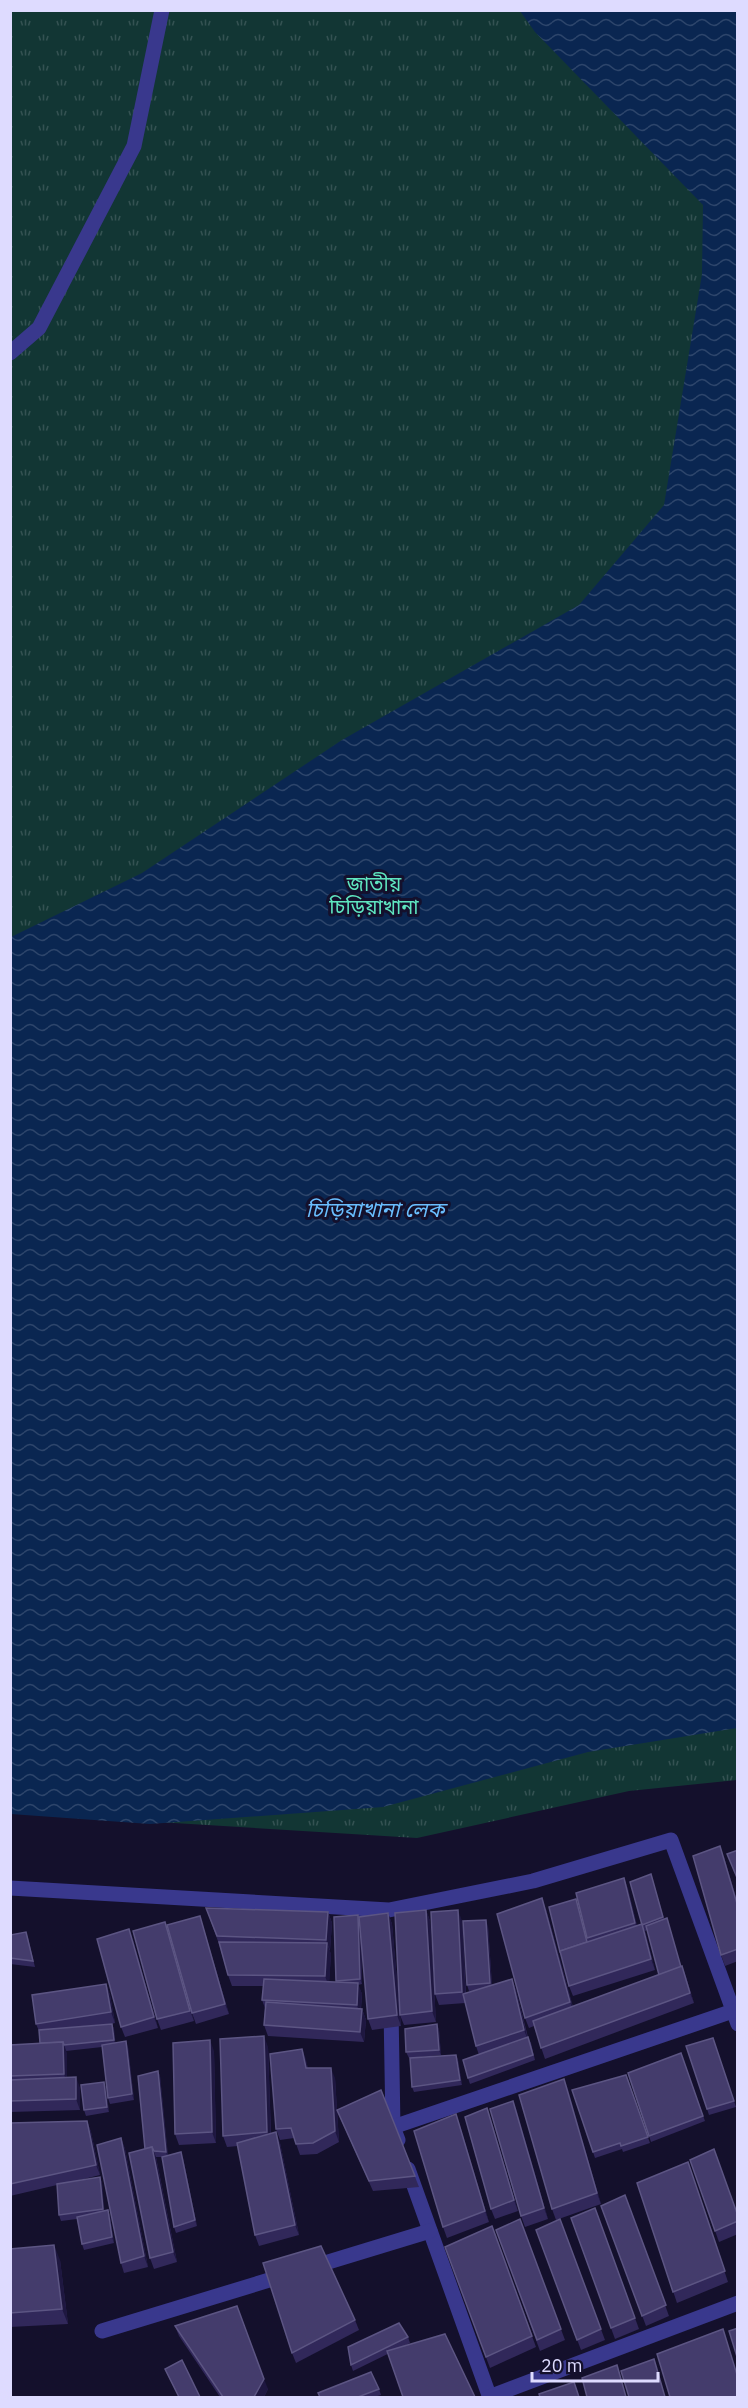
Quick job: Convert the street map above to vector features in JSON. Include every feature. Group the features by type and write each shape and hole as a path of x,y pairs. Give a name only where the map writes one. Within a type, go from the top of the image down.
{"street":[{"path":"10,353 39,328 134,146 162,10"},
{"path":"10,1888 389,1916 533,1881 671,1840 735,2017 393,2127"},
{"path":"390,1990 393,2127 490,2397 738,2303"},
{"path":"102,2331 430,2231"}],"green space":[{"name":"চিড়িয়াখানা লেক","path":"10,11 737,11 737,1780 629,1791 417,1838 11,1813"}],"water":[{"name":"চিড়িয়াখানা লেক","path":"520,11 737,11 737,1728 588,1752 383,1807 150,1824 11,1814 11,937 142,873 342,740 579,605 664,505 702,274 703,205 535,32"}],"building":[{"path":"720,1846 738,1907 738,1949 721,1955 693,1856"},
{"path":"738,1850 738,1880 727,1854"},
{"path":"651,1874 663,1917 642,1925 630,1882"},
{"path":"624,1878 635,1923 587,1938 576,1893"},
{"path":"542,1898 570,2002 525,2018 497,1914"},
{"path":"576,1899 587,1942 560,1952 549,1907"},
{"path":"206,1908 328,1912 326,1940 217,1936"},
{"path":"426,1910 432,2011 400,2015 395,1913"},
{"path":"458,1910 462,1992 435,1994 431,1912"},
{"path":"388,1913 397,2015 368,2019 359,1917"},
{"path":"358,1915 360,1979 336,1981 334,1917"},
{"path":"200,1916 225,2004 192,2013 167,1925"},
{"path":"667,1918 681,1967 659,1975 646,1926"},
{"path":"486,1920 490,1983 467,1985 463,1921"},
{"path":"165,1922 190,2011 157,2019 133,1931"},
{"path":"642,1924 651,1959 569,1986 560,1951"},
{"path":"129,1929 154,2017 121,2027 97,1939"},
{"path":"26,1932 33,1961 10,1958 10,1935"},
{"path":"219,1942 327,1943 325,1976 228,1975"},
{"path":"682,1966 690,1993 541,2048 533,2021"},
{"path":"264,1979 358,1983 357,2005 262,2000"},
{"path":"512,1979 524,2030 476,2046 463,1994"},
{"path":"106,1984 111,2012 36,2024 32,1995"},
{"path":"266,2002 362,2009 360,2032 264,2025"},
{"path":"112,2024 114,2040 64,2045 63,2042 40,2043 39,2030"},
{"path":"437,2024 439,2050 406,2052 405,2029"},
{"path":"264,2036 267,2132 223,2136 220,2039"},
{"path":"528,2037 533,2055 468,2078 463,2060"},
{"path":"713,2038 734,2101 707,2109 686,2046"},
{"path":"210,2040 212,2132 175,2134 173,2043"},
{"path":"126,2041 132,2094 108,2098 102,2045"},
{"path":"63,2042 64,2074 10,2076 10,2045"},
{"path":"302,2049 306,2068 331,2068 335,2131 313,2143 296,2144 291,2128 276,2129 270,2054"},
{"path":"681,2053 703,2116 649,2136 628,2073"},
{"path":"456,2055 460,2080 412,2087 410,2058"},
{"path":"158,2071 166,2152 154,2151 152,2147 145,2149 138,2076"},
{"path":"626,2075 648,2137 593,2152 572,2090"},
{"path":"76,2077 76,2099 10,2101 10,2080"},
{"path":"564,2079 597,2193 552,2209 519,2095"},
{"path":"104,2082 107,2107 84,2110 81,2085"},
{"path":"381,2090 415,2176 369,2181 337,2110"},
{"path":"513,2101 544,2208 521,2216 490,2109"},
{"path":"487,2108 514,2200 491,2209 465,2117"},
{"path":"456,2114 485,2211 443,2227 414,2131"},
{"path":"87,2121 96,2165 10,2184 10,2123"},
{"path":"276,2132 295,2225 255,2235 237,2143"},
{"path":"121,2138 144,2256 121,2263 97,2145"},
{"path":"152,2147 173,2252 150,2258 129,2153"},
{"path":"714,2149 738,2216 738,2221 715,2231 690,2160"},
{"path":"181,2152 195,2220 174,2227 162,2157"},
{"path":"688,2162 725,2271 673,2292 637,2183"},
{"path":"100,2177 103,2209 59,2215 57,2184"},
{"path":"625,2195 666,2305 642,2316 601,2206"},
{"path":"595,2208 635,2318 611,2328 571,2218"},
{"path":"108,2210 112,2237 82,2244 77,2217"},
{"path":"520,2219 561,2329 537,2340 496,2230"},
{"path":"560,2219 601,2329 577,2340 536,2230"},
{"path":"492,2226 532,2336 486,2357 445,2247"},
{"path":"54,2245 62,2309 10,2313 10,2249"},
{"path":"321,2246 355,2320 292,2353 263,2263"},
{"path":"237,2306 264,2379 254,2397 223,2397 175,2326"},
{"path":"399,2323 408,2337 351,2365 348,2347"},
{"path":"738,2328 738,2360 729,2331"},
{"path":"723,2329 738,2378 738,2397 670,2397 657,2354"},
{"path":"445,2334 475,2397 403,2397 387,2351"},
{"path":"654,2359 665,2397 629,2397 621,2371"},
{"path":"182,2360 200,2397 179,2397 165,2369"},
{"path":"617,2365 626,2397 587,2397 582,2378"},
{"path":"371,2372 379,2389 358,2397 320,2397 318,2393"},
{"path":"574,2382 579,2397 540,2397 539,2394"}],"park label":[{"name":"জাতীয় চিড়িয়াখানা","path":"374,896"}]}
